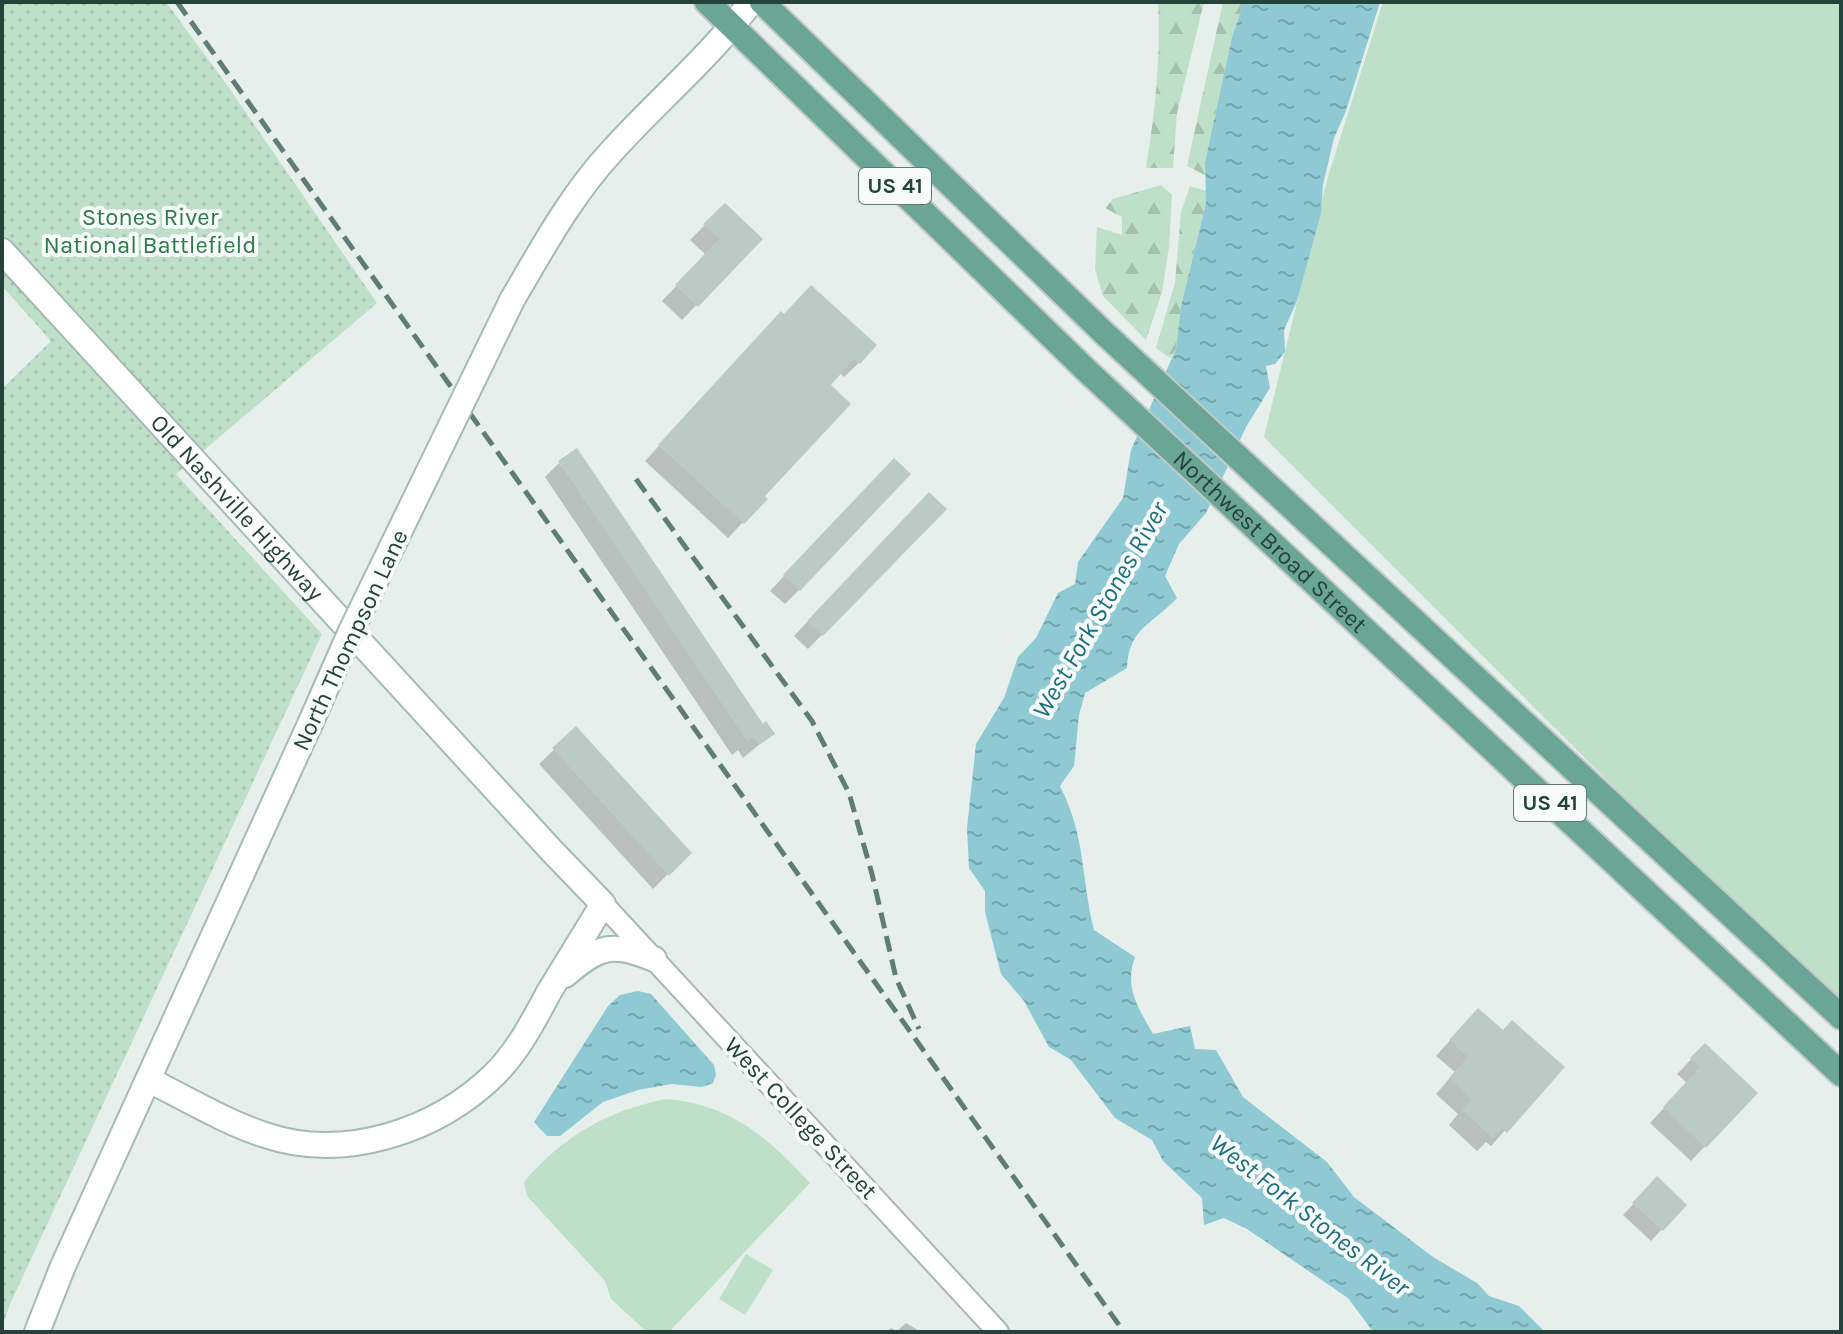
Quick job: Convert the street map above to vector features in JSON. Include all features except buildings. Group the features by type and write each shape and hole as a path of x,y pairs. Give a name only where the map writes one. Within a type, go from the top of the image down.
{"main road":[{"name":"Northwest Broad Street","path":"707,2 1085,369 1841,1074"},
{"name":"North Thompson Lane","path":"37,1332 63,1266 351,631 512,300 558,223 609,154 732,27 751,2"},
{"name":"Northwest Broad Street","path":"762,2 1104,333 1841,1017"},
{"name":"Old Nashville Highway","path":"2,251 603,904"},
{"path":"149,1080 267,1136 324,1145 385,1139 444,1114 496,1073 528,1029 603,904"},
{"path":"1697,940 1726,910"},
{"path":"554,984 586,957 611,947 627,948 654,959"}],"street":[{"name":"West College Street","path":"603,904 998,1332"}],"green space":[{"name":"Stones River National Battlefield","path":"2,2 166,2 377,303 176,474 322,634 2,1327 2,389 51,341 2,286"},
{"path":"1158,2 1204,2 1177,113 1173,168 1146,168 1156,85"},
{"path":"1223,2 1244,2 1232,37 1205,162 1205,175 1187,166"},
{"path":"1383,2 1841,2 1841,1014 1264,437 1327,180"},
{"path":"1161,185 1172,195 1169,247 1162,292 1146,340 1103,296 1095,269 1097,227 1122,235 1122,217 1105,208 1113,199"},
{"path":"1190,186 1206,191 1206,203 1181,306 1176,349 1170,358 1156,348 1175,283 1181,212"},
{"path":"666,1099 710,1108 747,1126 810,1183 669,1332 647,1332 611,1299 605,1281 527,1196 524,1182 554,1152 588,1128 625,1110"},
{"path":"746,1254 773,1270 745,1315 719,1299"}],"water":[{"name":"West Fork Stones River","path":"1244,2 1380,2 1346,111 1334,138 1323,185 1321,213 1297,301 1284,330 1285,352 1275,364 1266,366 1270,388 1246,427 1206,513 1179,544 1165,576 1177,598 1137,635 1127,668 1085,693 1079,715 1074,766 1060,786 1079,840 1094,930 1135,957 1131,978 1134,997 1153,1034 1190,1026 1195,1049 1216,1050 1243,1097 1327,1162 1354,1197 1433,1257 1477,1283 1489,1296 1519,1306 1545,1332 1376,1332 1348,1298 1247,1229 1224,1218 1204,1225 1202,1198 1163,1161 1152,1140 1115,1118 1071,1060 1049,1047 1024,1001 1001,974 985,912 985,891 969,868 967,828 976,744 1004,698 1018,657 1036,638 1058,593 1075,584 1078,562 1123,498 1131,450 1176,349 1181,306 1206,203 1205,162 1232,37"},
{"path":"638,991 651,994 714,1065 716,1075 713,1083 702,1087 672,1084 638,1090 603,1102 560,1136 547,1136 534,1122 608,1006 620,995"}],"railway":[{"path":"177,2 1124,1332"},
{"path":"636,479 812,721 849,793 896,978 919,1029"}]}
